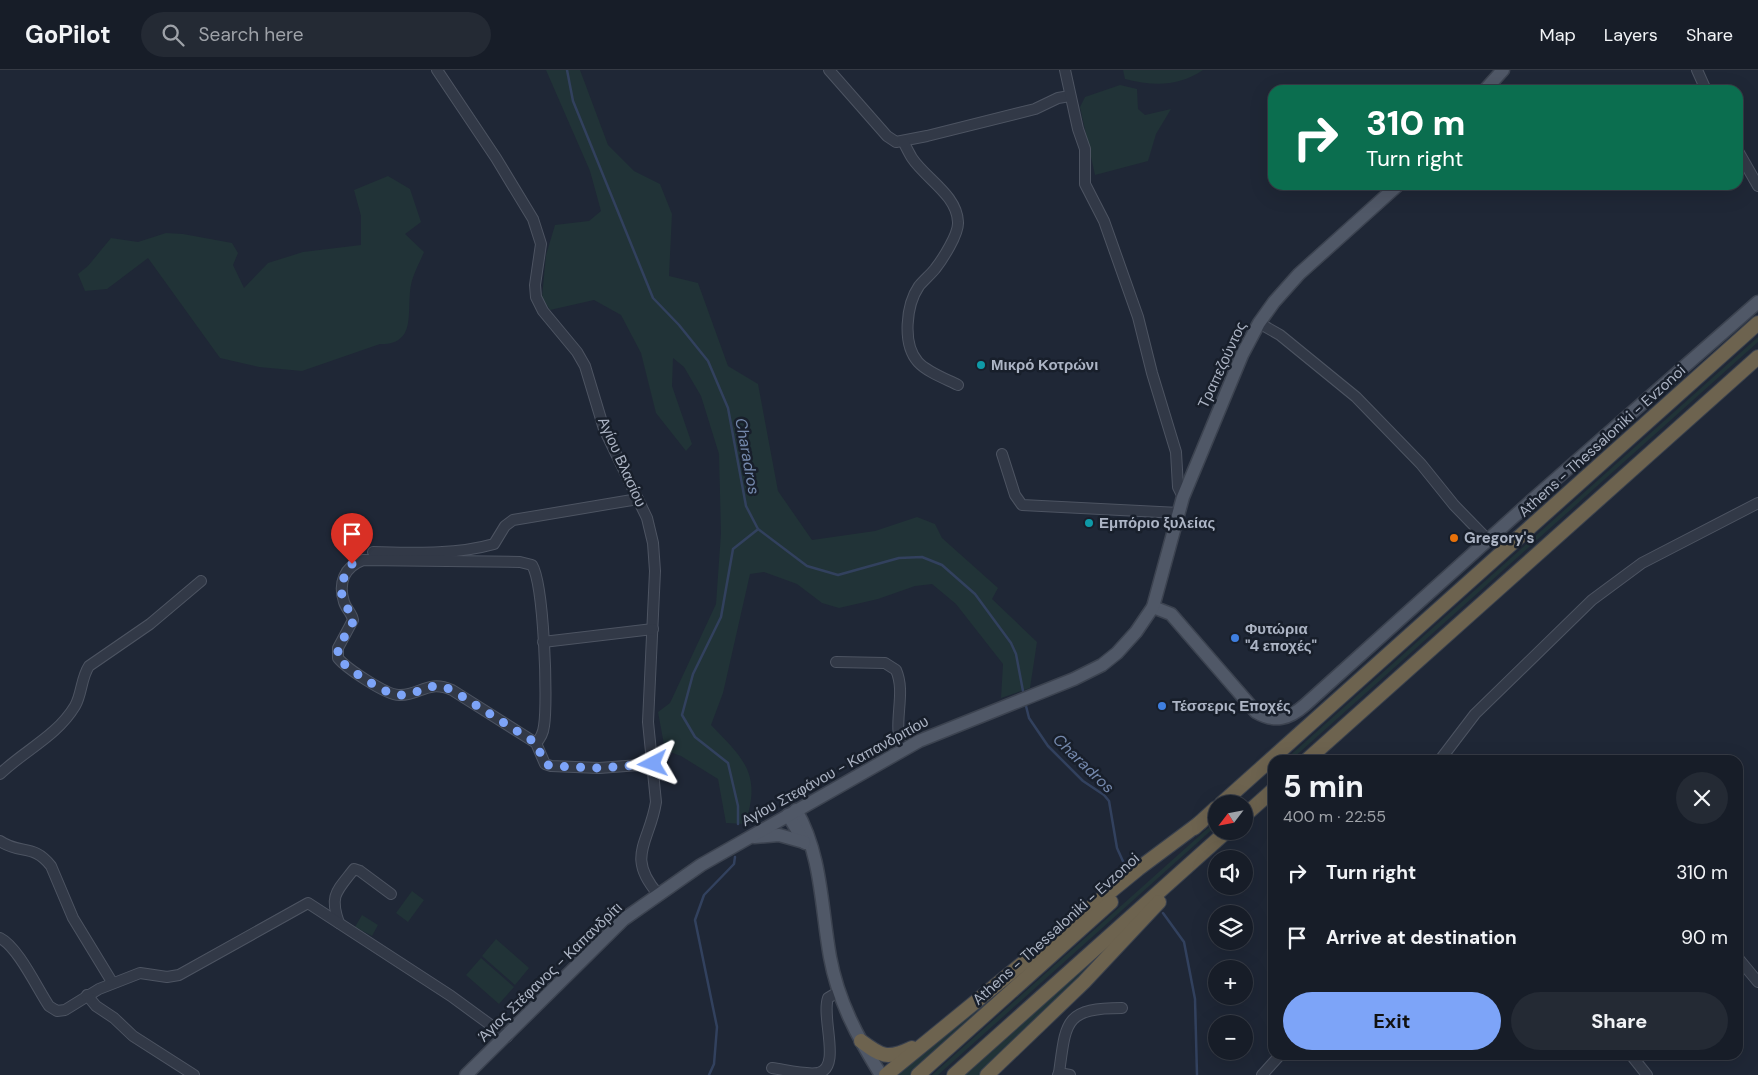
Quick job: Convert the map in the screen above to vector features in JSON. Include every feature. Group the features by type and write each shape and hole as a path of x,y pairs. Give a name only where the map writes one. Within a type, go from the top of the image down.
{"highway":[{"name":"Athens - Thessaloniki - Evzonoi","path":"1276,755 1758,323"},
{"path":"1313,755 1758,357"},
{"name":"Athens - Thessaloniki - Evzonoi","path":"1231,795 1268,762"},
{"path":"1253,808 1268,795"},
{"name":"Athens - Thessaloniki - Evzonoi","path":"918,1075 1208,815"},
{"path":"886,1075 1138,869 1201,822"},
{"path":"954,1075 1216,841"},
{"path":"987,1075 1084,982 1216,841"},
{"path":"861,1041 886,1056 897,1055 926,1042"}],"main road":[{"path":"1490,85 1503,70"},
{"name":"Τραπεζούντος","path":"1153,607 1183,497 1242,355 1259,323 1274,302 1299,274 1392,190"},
{"path":"1153,607 1171,614 1252,708 1265,717 1282,719 1294,714 1758,302"},
{"name":"Αγίου Στεφάνου - Καπανδριτίου","path":"658,894 747,838 903,750 936,733 1092,670 1124,647 1153,607"},
{"path":"792,812 804,842 814,856"},
{"path":"792,812 811,838 830,957 838,992 861,1041 881,1075"},
{"path":"747,838 779,835 804,842"},
{"name":"Άγιος Στέφανος - Καπανδρίτι","path":"466,1075 507,1037 612,930 658,894"}],"street":[{"name":"Αγίου Βλασίου","path":"437,70 496,158 536,228 541,244 535,285 536,297 543,311 577,352 585,366 604,429 647,518 653,543 653,629 648,722 656,802 654,815 640,853 648,882 658,894"},
{"path":"829,70 887,136 896,142 1035,109 1058,98 1070,96"},
{"path":"1065,70 1070,96 1085,148 1085,184 1104,221 1138,317 1152,373 1176,452 1178,487 1183,497"},
{"path":"1698,70 1704,85"},
{"path":"903,141 912,158 951,202 956,210 958,224 950,246 912,299 908,323 909,343 919,363 958,385"},
{"path":"1743,160 1758,186"},
{"path":"1259,323 1280,335 1356,397 1421,464 1454,505 1488,540"},
{"path":"1002,454 1015,495 1022,505 1179,514"},
{"path":"374,552 442,553 483,547 494,544 505,526 513,520 638,498"},
{"path":"1444,755 1475,714 1592,600 1642,563 1758,503"},
{"path":"536,743 542,736 544,726 543,642 536,571 532,565 527,563 363,560 352,564 343,575 341,587 344,604 354,620 338,648 338,658 378,687 398,696 440,684 536,743 545,764 551,766 599,768 653,764"},
{"path":"0,774 22,754 56,731 68,716 80,694 85,672 89,666 150,624 201,581"},
{"path":"543,642 653,629"},
{"path":"836,662 885,663 896,670 899,688 897,732 903,750"},
{"path":"0,841 12,848 34,851 51,866 73,918 112,982"},
{"path":"340,924 333,900 335,893 354,869 360,871 391,894"},
{"path":"0,938 8,942 49,1006 57,1011 64,1010 87,994 112,982 140,973 167,976 179,975 298,911 305,904 312,905 451,996 507,1037"},
{"path":"1743,964 1758,982"},
{"path":"772,1068 819,1072 828,1067 831,1058 825,1004 828,998 838,992"},
{"path":"87,994 96,1006 114,1018 133,1036 194,1075"},
{"path":"1070,1075 1058,1074 1066,1026 1071,1018 1099,1008 1122,1008"},
{"path":"1262,1075 1276,1060"},
{"path":"1635,1060 1647,1075"}],"shaded area":[{"path":"546,70 580,70 608,145 634,171 660,184 672,214 669,276 698,283 728,366 758,384 778,491 812,540 875,531 917,517 935,524 942,538 998,588 992,599 1037,642 1030,688 1001,698 1003,664 956,604 932,584 915,586 878,599 839,608 822,603 797,584 764,572 750,574 723,693 711,725 733,748 747,769 752,792 745,824 726,823 718,779 681,756 665,750 658,712 670,703 716,604 721,533 719,454 701,396 684,367 673,358 672,386 692,444 686,451 656,413 641,353 621,315 594,300 550,310 542,297 546,255 555,225 589,221 601,211 590,171"},
{"path":"1123,70 1203,70 1184,80 1155,84 1125,79"},
{"path":"1120,85 1137,89 1138,109 1145,115 1171,109 1156,134 1148,161 1095,175 1080,107 1085,97"},
{"path":"388,176 410,189 421,222 405,234 424,252 412,281 408,324 400,339 392,343 380,344 302,371 259,367 220,358 148,258 107,289 85,291 78,274 88,266 111,238 138,242 166,233 183,234 232,243 238,253 233,265 244,288 268,263 303,252 361,245 361,216 354,190"},
{"path":"1758,337 1758,342 1297,755 1291,755"},
{"path":"1208,828 1208,833 938,1075 932,1075"},
{"path":"412,891 424,900 408,922 396,913"},
{"path":"362,915 378,925 372,936 355,927"},
{"path":"1136,923 1018,1040 979,1075 964,1075"},
{"path":"496,939 529,968 515,985 482,956"},
{"path":"1047,949 913,1075 897,1075"},
{"path":"481,958 514,987 499,1004 466,975"}],"waterway":[{"name":"Charadros","path":"567,70 573,101 653,298 679,325 708,361 728,408 746,506 758,529 807,566 838,575 899,558 922,557 942,565 975,594 1011,643 1016,654 1023,691"},
{"path":"738,824 738,806 728,763 695,737 682,715 693,674 721,617 733,549 757,530"},
{"name":"Charadros","path":"1026,706 1029,718 1048,746 1083,781 1104,795 1109,801 1117,848 1126,868"},
{"path":"709,1075 714,1064 717,1027 695,920 704,895 734,864 735,857"},
{"name":"Charadros","path":"1163,913 1184,942 1195,999 1197,1075"}],"place":[{"name":"Μικρό Κοτρώνι","path":"981,365"},
{"name":"Εμπόριο ξυλείας","path":"1089,523"},
{"name":"Gregory's","path":"1454,538"},
{"name":"Φυτώρια \"4 εποχές\"","path":"1235,638"},
{"name":"Τέσσερις Εποχές","path":"1162,706"}],"route":[{"path":"352,564 343,575 341,587 344,604 354,620 338,648 338,658 378,687 398,696 440,684 536,743 545,764 551,766 599,768 653,764"}]}
